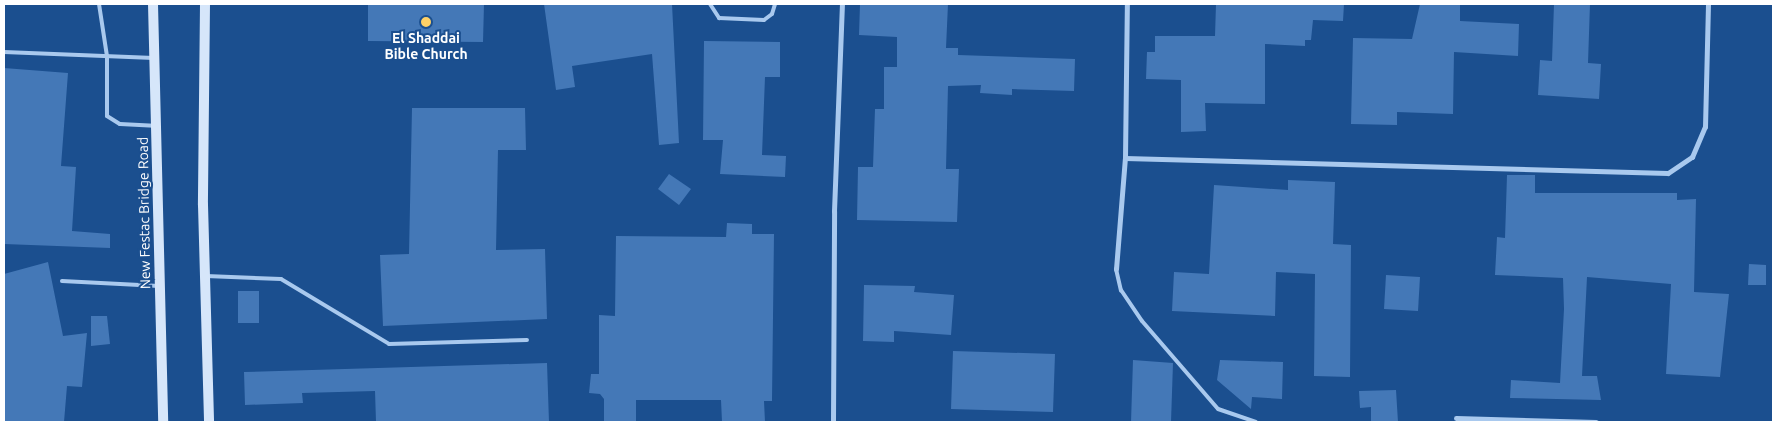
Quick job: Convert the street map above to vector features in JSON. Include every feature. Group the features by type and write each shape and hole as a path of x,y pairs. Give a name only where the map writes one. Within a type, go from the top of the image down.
{"main road":[{"name":"New Festac Bridge Road","path":"153,4 163,422"},
{"path":"205,4 206,276 209,422"}],"street":[{"path":"833,422 834,211 842,4"},
{"path":"1116,269 1125,158 1127,4"},
{"path":"1125,158 1668,173 1692,157 1705,127 1708,4"},
{"path":"1456,418 1596,422"}],"lane":[{"path":"99,4 107,56 107,116 120,124 156,126"},
{"path":"710,4 718,18 764,20 775,4"},
{"path":"4,52 154,58"},
{"path":"1116,269 1121,290 1142,321 1218,410 1256,422"},
{"path":"206,276 281,279 389,344 527,340"},
{"path":"62,281 159,286"}],"building":[{"name":"El Shaddai Bible Church","path":"368,4 484,4 483,42 368,41"},
{"path":"544,4 672,4 679,143 659,145 652,54 572,66 575,87 556,90"},
{"path":"860,4 948,4 946,48 958,48 958,55 1075,59 1074,91 1012,89 1012,95 980,93 981,85 948,86 946,169 959,169 957,222 857,220 858,167 873,167 875,109 884,109 884,67 897,67 897,37 859,35"},
{"path":"1216,4 1344,4 1343,21 1313,20 1311,40 1305,40 1305,46 1265,44 1265,104 1205,103 1206,131 1181,132 1181,80 1146,79 1147,52 1155,52 1155,36 1215,36"},
{"path":"1420,4 1460,4 1460,21 1519,24 1518,56 1454,52 1453,114 1397,112 1397,125 1351,124 1353,38 1412,39"},
{"path":"1554,4 1590,4 1588,63 1601,64 1599,99 1538,95 1540,60 1552,61"},
{"path":"704,41 780,42 780,77 765,77 762,155 786,156 785,177 720,174 723,140 703,140"},
{"path":"4,68 68,73 61,166 76,167 72,231 110,234 110,248 4,244"},
{"path":"412,108 525,108 526,150 498,150 496,250 545,249 547,319 383,326 380,255 409,254"},
{"path":"669,174 691,189 679,205 658,189"},
{"path":"1507,175 1535,175 1535,193 1677,193 1677,200 1696,199 1694,292 1729,294 1720,377 1666,374 1671,284 1587,277 1582,376 1597,376 1601,400 1510,398 1511,380 1560,383 1564,309 1563,278 1495,275 1497,237 1505,238"},
{"path":"1288,180 1335,182 1333,244 1351,245 1350,377 1314,376 1315,274 1276,272 1275,316 1172,311 1174,272 1209,274 1214,185 1288,190"},
{"path":"727,223 752,224 752,234 774,234 772,401 764,401 765,422 722,422 721,400 636,400 636,422 604,422 604,399 600,394 589,393 591,374 599,374 599,315 615,316 616,236 726,237"},
{"path":"48,262 63,336 87,333 82,387 67,386 64,422 4,422 4,274"},
{"path":"1749,264 1766,265 1766,285 1748,285"},
{"path":"1386,275 1420,277 1418,311 1384,309"},
{"path":"864,285 915,286 914,292 954,295 951,335 894,331 894,342 863,341"},
{"path":"238,291 259,291 259,323 238,323"},
{"path":"91,316 107,316 110,344 91,346"},
{"path":"953,351 1055,354 1053,412 951,409"},
{"path":"1133,360 1173,363 1171,422 1131,422"},
{"path":"1220,360 1283,362 1282,399 1252,397 1251,409 1217,380"},
{"path":"547,363 549,422 376,422 375,391 302,393 303,403 245,405 244,372"},
{"path":"1396,390 1398,422 1371,422 1371,407 1360,408 1359,391"}],"place":[{"name":"El Shaddai Bible Church","path":"426,22"}]}
